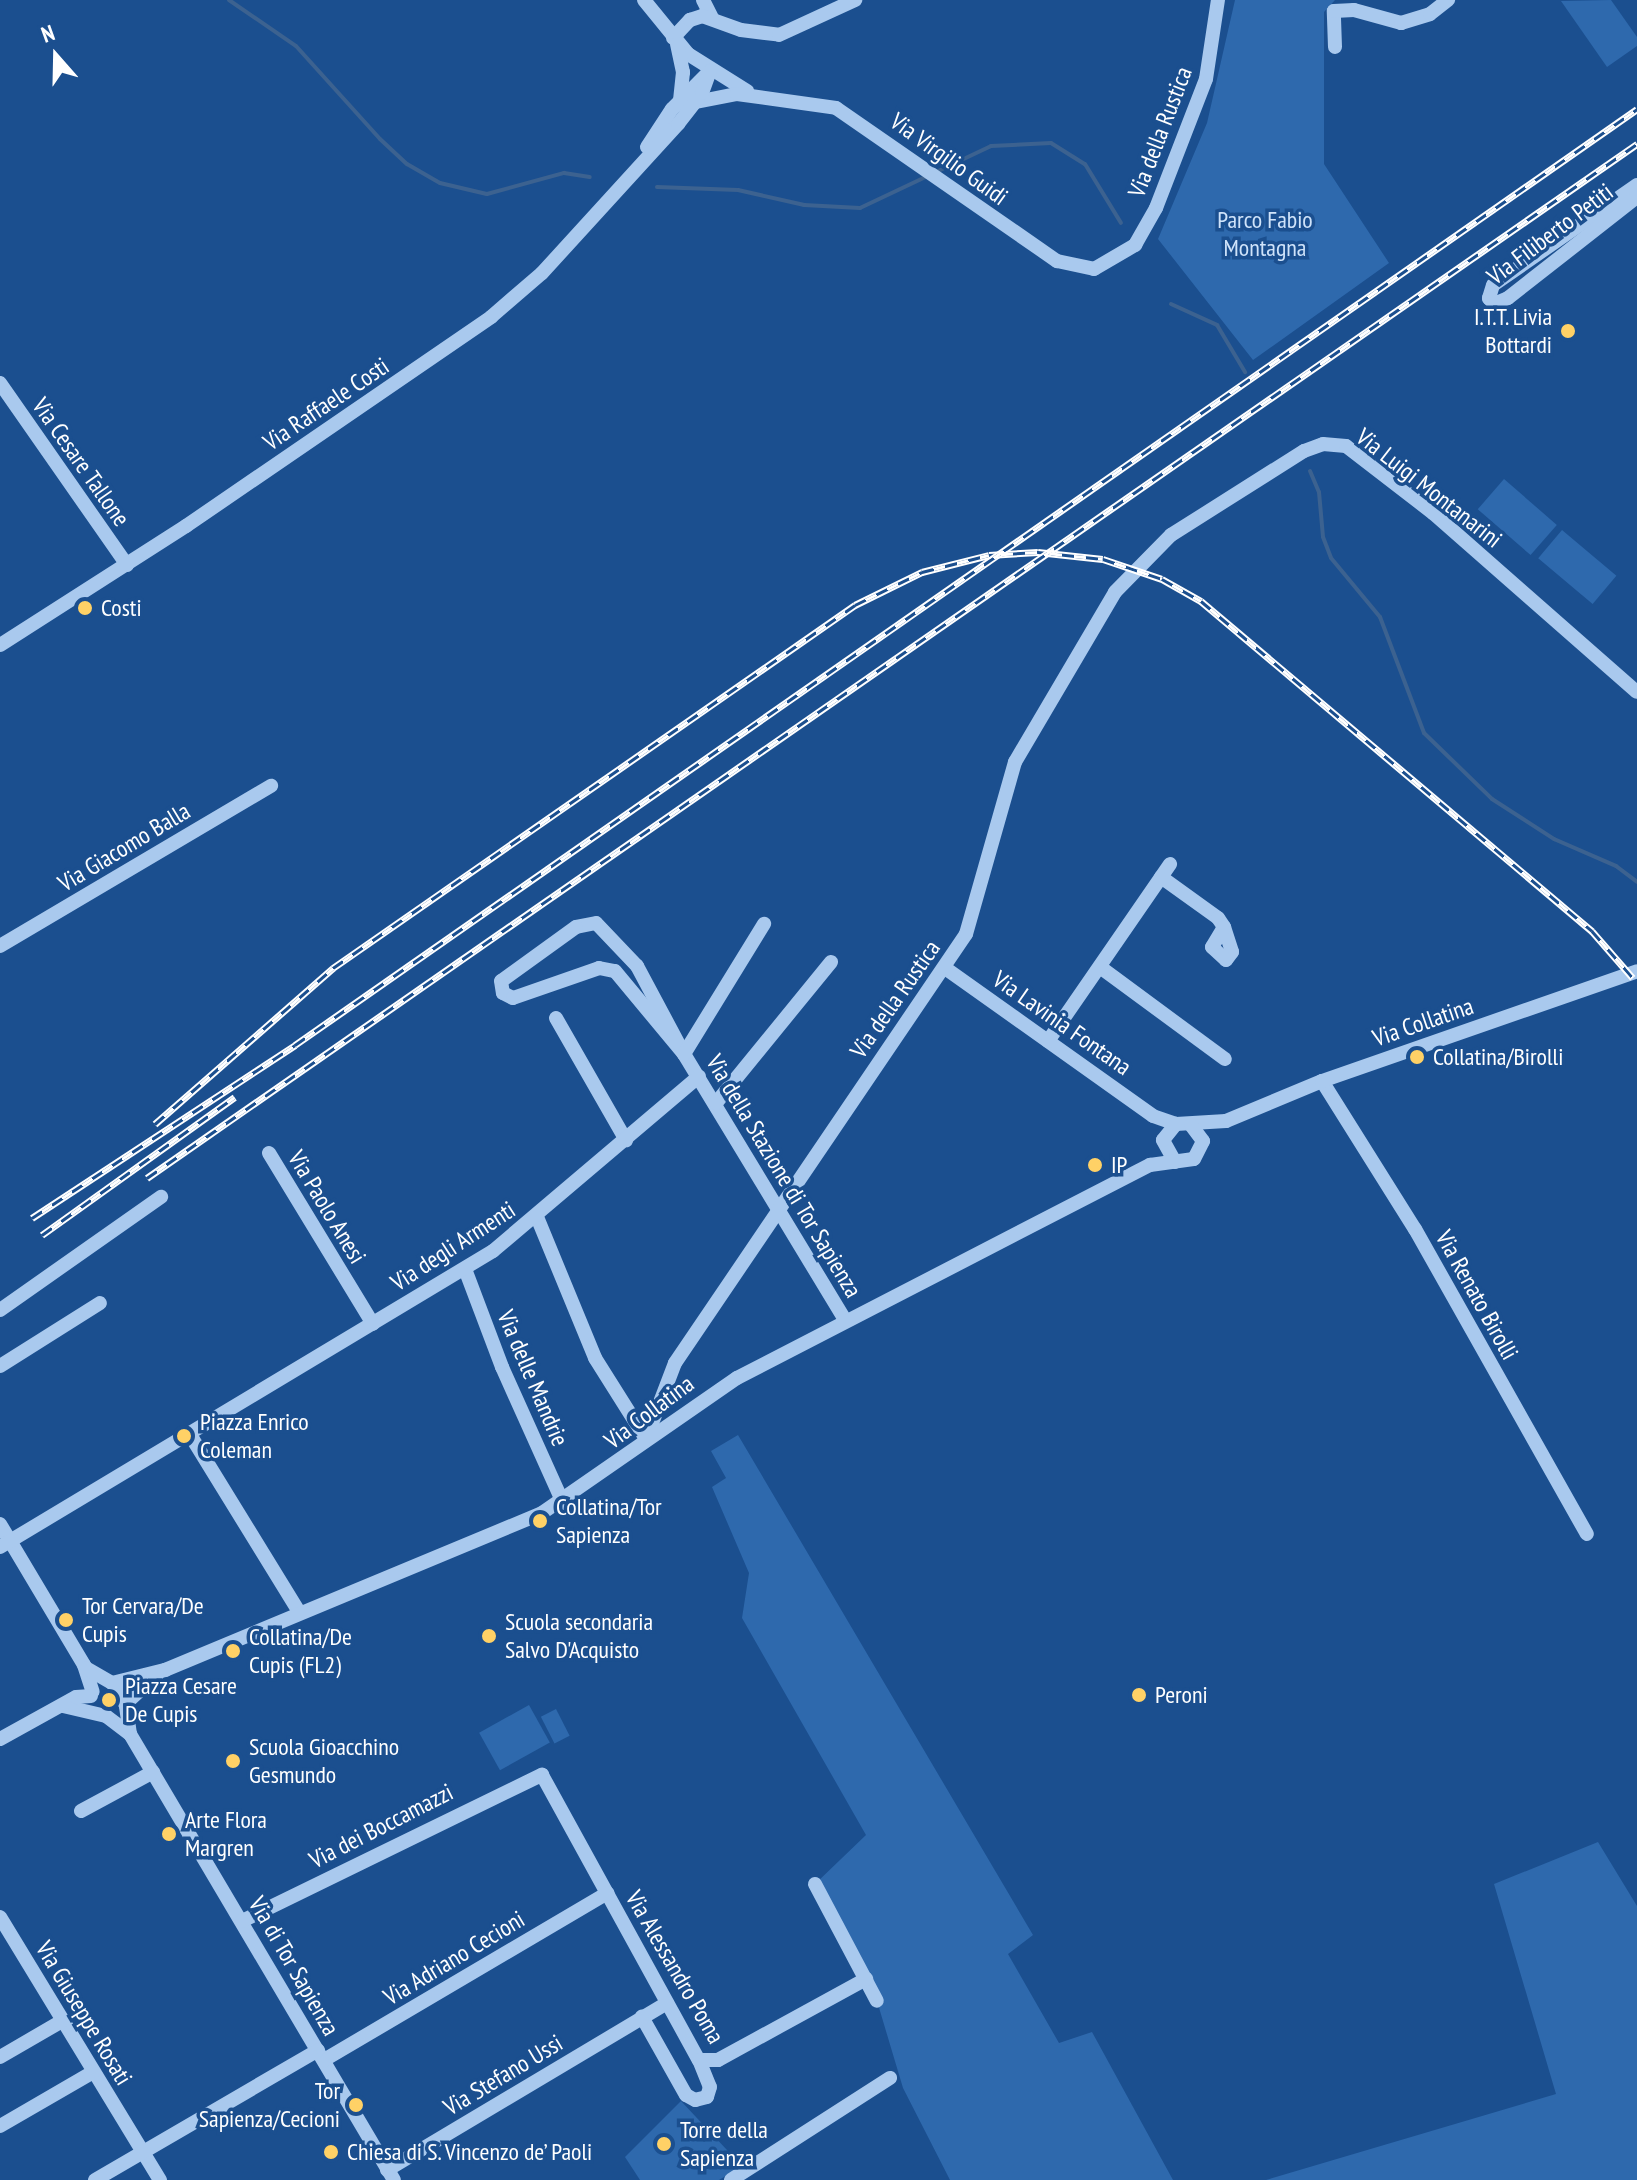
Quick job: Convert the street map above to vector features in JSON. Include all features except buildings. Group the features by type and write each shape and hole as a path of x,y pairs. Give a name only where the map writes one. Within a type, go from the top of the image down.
{"street":[{"path":"644,0 675,41 710,71"},
{"path":"675,41 702,0 712,18"},
{"path":"690,20 712,18 741,30 779,35 855,0"},
{"name":"Via della Rustica","path":"1111,263 1142,236 1183,141 1206,79 1218,0"},
{"path":"1335,47 1334,11 1354,10 1401,23 1430,14 1448,0"},
{"path":"675,41 683,72 680,100"},
{"name":"Via Virgilio Guidi","path":"710,71 756,95"},
{"name":"Via Raffaele Costi","path":"641,158 680,100 710,71"},
{"name":"Via Raffaele Costi","path":"0,645 127,565 491,317 542,273 641,158 696,102 710,71"},
{"name":"Via Virgilio Guidi","path":"696,102 756,95 829,105 913,158 987,213 1072,268 1111,263"},
{"name":"Via Filiberto Petiti","path":"1637,185 1493,285 1489,298 1494,304 1508,298 1637,197"},
{"name":"Via Cesare Tallone","path":"0,383 127,565"},
{"name":"Via Luigi Montanarini","path":"1137,565 1171,535 1292,457 1317,446 1339,444 1433,513 1637,692"},
{"name":"Via della Rustica","path":"646,1439 675,1363 781,1212 879,1059 945,968 974,915 1008,776 1115,592 1137,565"},
{"name":"Via Giacomo Balla","path":"0,946 271,786"},
{"path":"1048,1041 1170,864"},
{"path":"1161,877 1224,927"},
{"name":"Via della Stazione di Tor Sapienza","path":"684,1054 645,978 599,924 576,927 501,981 503,993 513,998 596,969 612,969 699,1076 846,1321"},
{"path":"684,1054 764,924"},
{"path":"716,1103 831,962"},
{"path":"1100,967 1225,1059"},
{"name":"Via Lavinia Fontana","path":"945,968 1153,1116 1183,1124"},
{"name":"Via Collatina","path":"165,1670 563,1503 713,1392 1150,1165 1199,1156 1203,1141 1226,1121 1322,1081 1637,971"},
{"path":"556,1018 626,1140"},
{"name":"Via degli Armenti","path":"189,1433 465,1269 537,1217 699,1076"},
{"name":"Via Renato Birolli","path":"1322,1081 1415,1229 1587,1534"},
{"name":"Via Lavinia Fontana","path":"1153,1116 1175,1162"},
{"name":"Via Collatina","path":"1183,1124 1226,1121"},
{"path":"1150,1165 1163,1141 1183,1124 1203,1141"},
{"name":"Via Paolo Anesi","path":"269,1153 373,1324"},
{"path":"0,1310 161,1197"},
{"path":"537,1217 595,1358 646,1439"},
{"name":"Via delle Mandrie","path":"465,1269 502,1367 563,1503"},
{"path":"0,1366 100,1303"},
{"path":"5,1544 189,1433 299,1612"},
{"path":"0,1524 5,1544 86,1668 92,1694 102,1714"},
{"path":"86,1668 123,1691 130,1734"},
{"path":"0,1739 79,1695 92,1694 110,1682 165,1670"},
{"path":"102,1714 124,1705 165,1670"},
{"path":"63,1706 102,1714 130,1734"},
{"name":"Via di Tor Sapienza","path":"130,1734 390,2175"},
{"path":"81,1811 153,1772"},
{"name":"Via dei Boccamazzi","path":"242,1921 542,1775"},
{"name":"Via Alessandro Poma","path":"542,1775 699,2060 718,2060 866,1979"},
{"path":"815,1884 877,2001"},
{"name":"Via Adriano Cecioni","path":"95,2180 607,1893"},
{"name":"Via Giuseppe Rosati","path":"0,1917 159,2178"},
{"name":"Via Stefano Ussi","path":"390,2175 667,2003"},
{"path":"642,2017 686,2095 695,2100 707,2097 710,2089 699,2060"},
{"path":"0,2057 62,2021"},
{"path":"0,2126 93,2072"},
{"path":"731,2180 890,2078"}],"green space":[{"name":"Parco Fabio Montagna","path":"1235,0 1335,0 1324,12 1324,164 1389,263 1253,360 1158,239 1207,123"},
{"path":"1611,0 1637,37 1637,46 1607,67 1561,1"},
{"path":"1504,479 1557,525 1531,555 1478,509"},
{"path":"1562,530 1616,576 1593,604 1538,558"},
{"path":"738,1435 1033,1935 1008,1954 1059,2043 1092,2032 1173,2180 950,2180 903,2088 877,2001 815,1884 866,1835 742,1618 749,1573 712,1487 726,1478 711,1451"},
{"path":"529,1705 550,1743 500,1770 479,1733"},
{"path":"556,1709 570,1736 554,1743 541,1717"},
{"path":"1598,1842 1637,1906 1637,2180 1266,2180 1556,2094 1494,1884"},
{"path":"681,2101 742,2166 719,2180 640,2180 625,2157"}],"waterway":[{"path":"229,0 296,46 380,139 407,164 440,183 487,194 564,173 590,177"},
{"path":"657,187 738,190 804,205 860,208 991,146 1051,143 1085,164 1121,223"},
{"path":"1171,304 1217,325 1245,372"},
{"path":"1310,471 1319,492 1323,537 1331,558 1380,617 1424,733 1492,799 1554,839 1616,866 1637,882"}],"railway":[{"path":"32,1218 295,1045 1637,109"},
{"path":"147,1178 1637,144"},
{"path":"155,1124 333,968 855,605 922,572 989,555 1038,552 1103,559 1162,579 1201,601 1592,931 1633,978"},
{"path":"42,1235 235,1097"}],"place":[{"name":"I.T.T. Livia Bottardi","path":"1568,331"},
{"name":"Costi","path":"85,608"},
{"name":"Collatina/Birolli","path":"1417,1057"},
{"name":"IP","path":"1095,1165"},
{"name":"Piazza Enrico Coleman","path":"184,1436"},
{"name":"Collatina/Tor Sapienza","path":"540,1521"},
{"name":"Tor Cervara/De Cupis","path":"66,1620"},
{"name":"Scuola secondaria Salvo D'Acquisto","path":"489,1636"},
{"name":"Collatina/De Cupis (FL2)","path":"233,1651"},
{"name":"Peroni","path":"1139,1695"},
{"name":"Piazza Cesare De Cupis","path":"109,1700"},
{"name":"Scuola Gioacchino Gesmundo","path":"233,1761"},
{"name":"Arte Flora Margren","path":"169,1834"},
{"name":"Tor Sapienza/Cecioni","path":"356,2105"},
{"name":"Torre della Sapienza","path":"664,2144"},
{"name":"Chiesa di S. Vincenzo de’ Paoli","path":"331,2152"}]}
